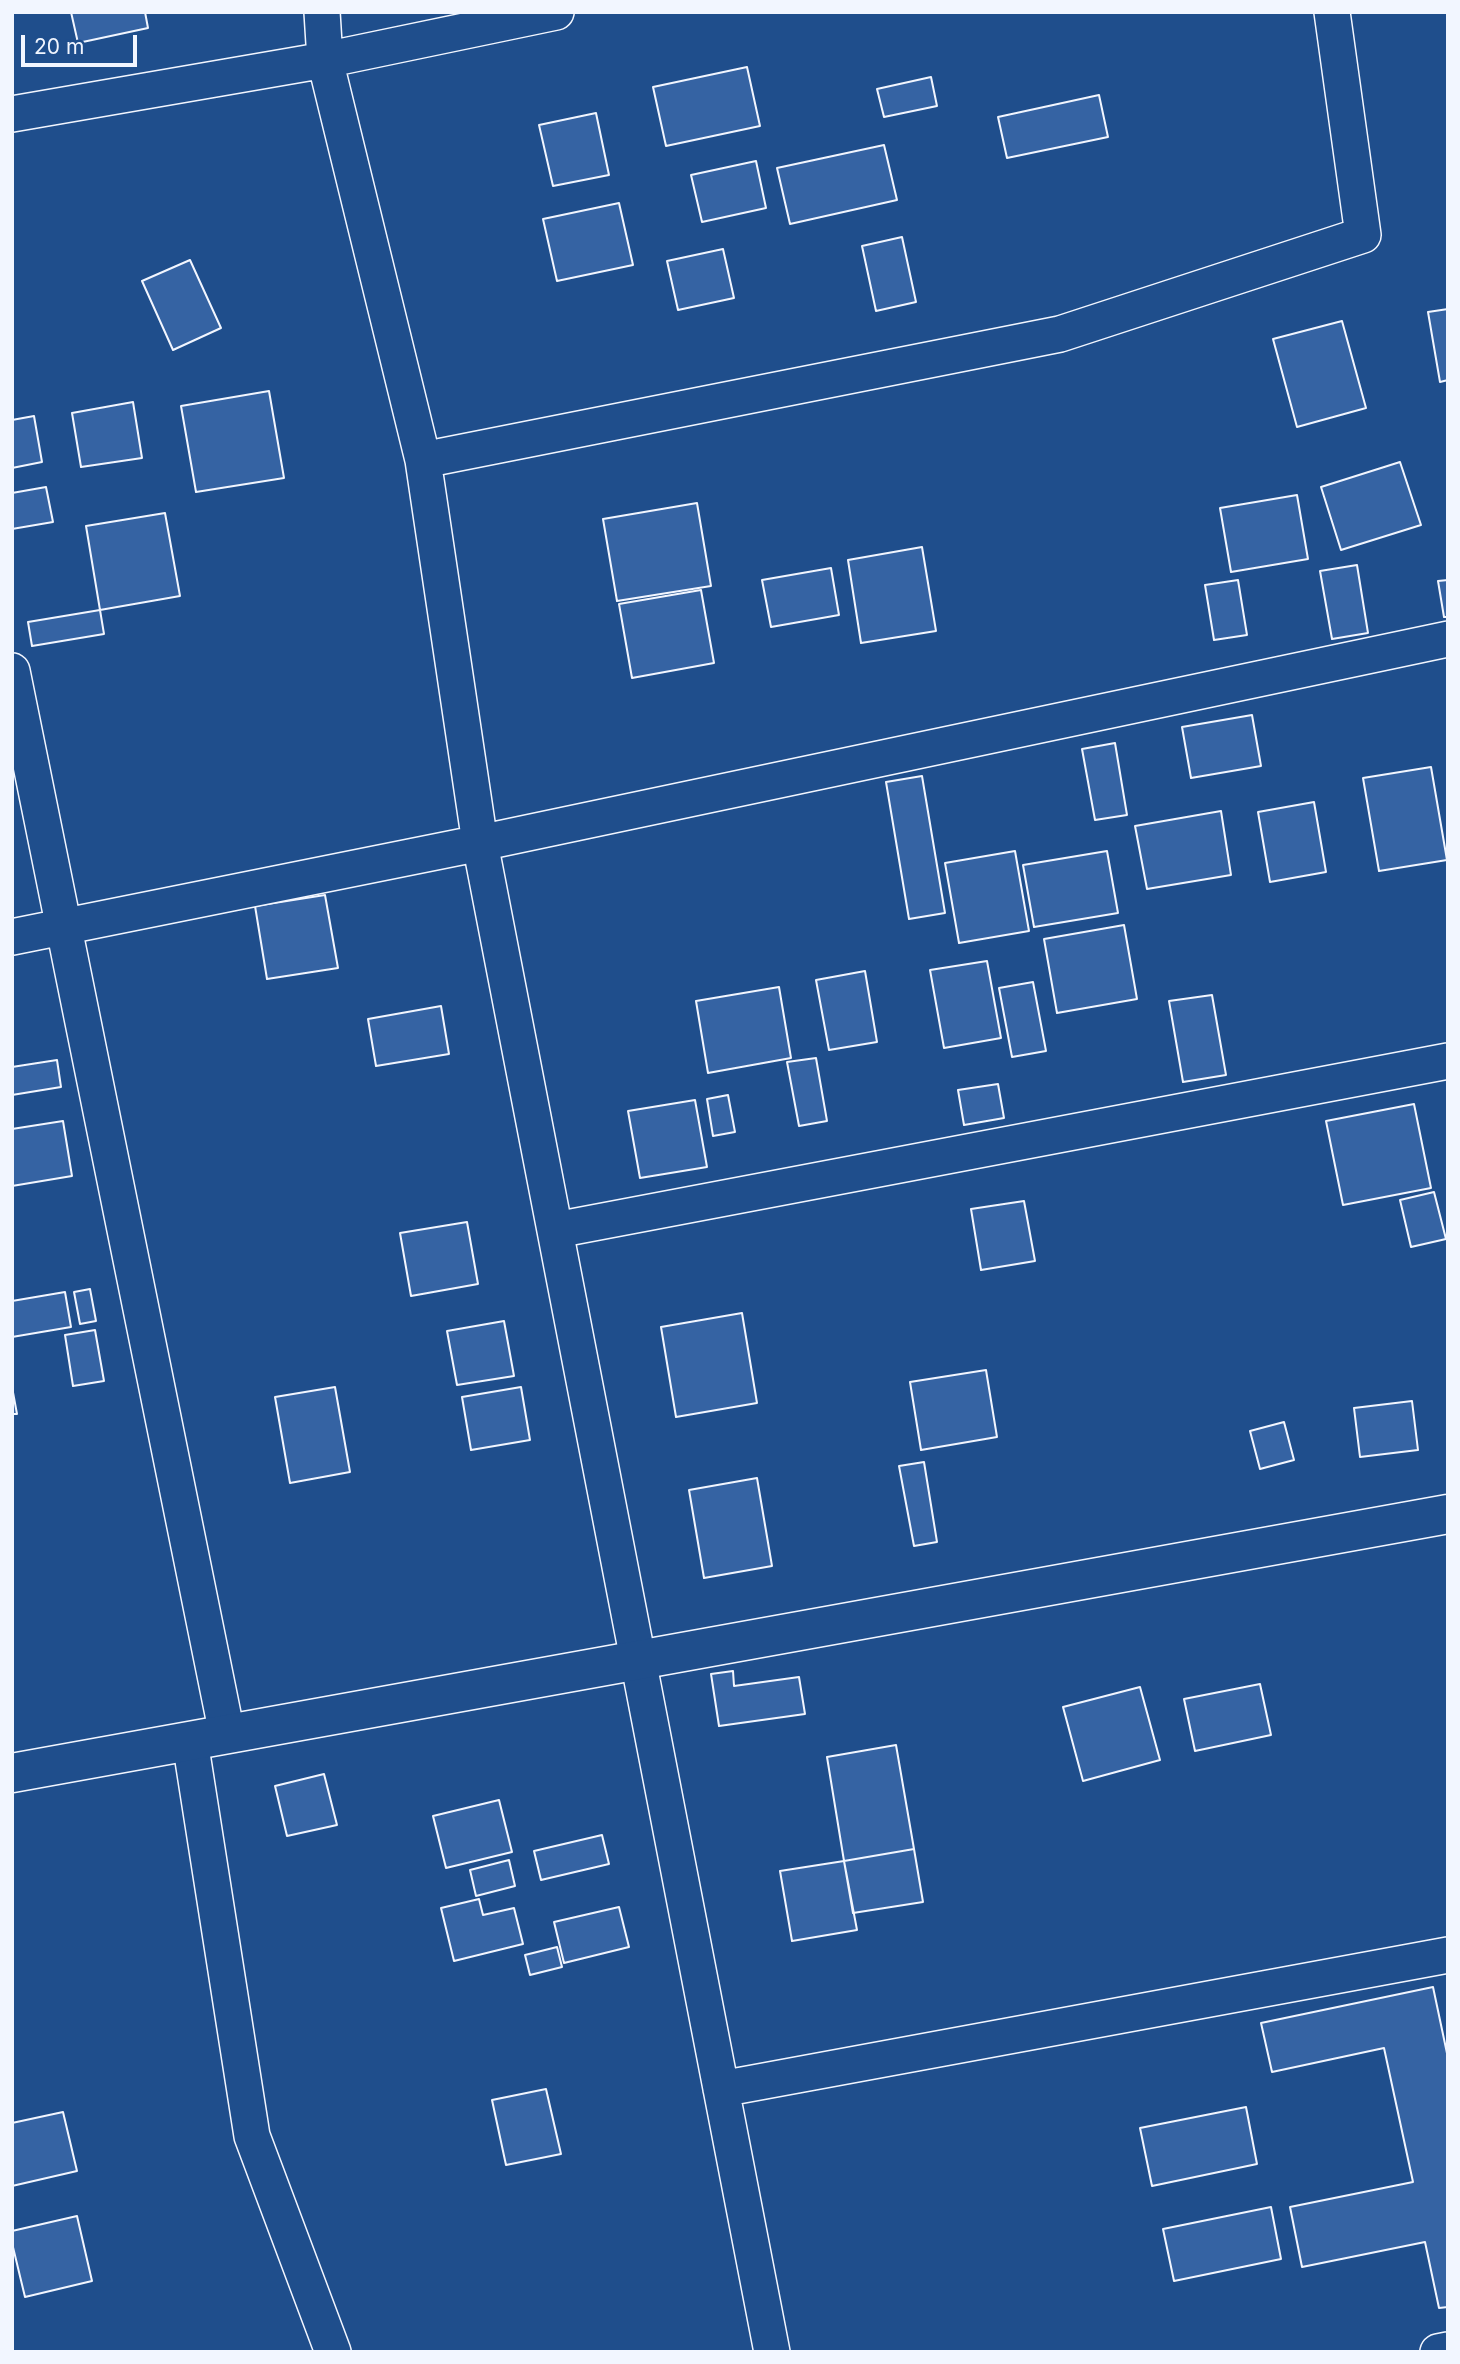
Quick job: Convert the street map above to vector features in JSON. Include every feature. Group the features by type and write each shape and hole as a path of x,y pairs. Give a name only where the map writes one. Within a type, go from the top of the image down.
{"street":[{"path":"322,12 325,61 423,460 480,843 772,2352"},
{"path":"12,114 325,61 556,12"},
{"path":"423,460 1060,334 1363,234 1332,12"},
{"path":"12,937 480,843 1448,639"},
{"path":"12,671 227,1734"},
{"path":"556,1230 1448,1061"},
{"path":"12,1773 1448,1514"},
{"path":"190,1741 253,2136 333,2352"},
{"path":"721,2089 1448,1955"},
{"path":"1438,2352 1448,2350"}],"building":[{"path":"71,12 145,12 148,28 78,43"},
{"path":"747,67 760,126 666,146 653,87"},
{"path":"931,77 937,106 884,117 877,89"},
{"path":"1099,95 1108,137 1007,158 998,117"},
{"path":"596,113 609,175 553,186 539,125"},
{"path":"884,145 897,200 790,224 777,168"},
{"path":"756,161 766,208 702,222 691,175"},
{"path":"619,203 633,265 557,281 543,219"},
{"path":"902,237 916,302 876,311 862,246"},
{"path":"723,249 734,298 678,310 667,261"},
{"path":"190,260 221,328 173,350 142,281"},
{"path":"1448,309 1448,380 1440,382 1428,312"},
{"path":"1342,321 1366,408 1297,427 1273,339"},
{"path":"269,391 284,478 196,492 181,406"},
{"path":"133,402 142,458 81,467 72,413"},
{"path":"34,416 42,462 12,468 12,420"},
{"path":"1400,462 1421,525 1341,550 1321,487"},
{"path":"46,487 53,522 12,529 12,493"},
{"path":"1297,495 1308,559 1231,572 1220,508"},
{"path":"697,503 711,586 617,601 603,519"},
{"path":"165,513 180,596 100,610 86,526"},
{"path":"922,547 936,631 861,643 848,560"},
{"path":"1357,565 1368,633 1332,639 1320,571"},
{"path":"831,568 839,615 771,627 762,580"},
{"path":"1238,580 1247,635 1214,640 1205,585"},
{"path":"1448,580 1448,617 1444,617 1438,581"},
{"path":"701,590 714,663 632,678 619,604"},
{"path":"100,610 104,634 32,646 28,622"},
{"path":"1252,715 1261,766 1191,778 1182,727"},
{"path":"1115,743 1127,815 1095,820 1082,749"},
{"path":"1431,767 1447,860 1379,871 1363,778"},
{"path":"922,776 945,913 909,919 886,782"},
{"path":"1314,802 1326,872 1270,882 1258,812"},
{"path":"1221,811 1231,875 1147,889 1135,826"},
{"path":"1015,851 1029,931 959,943 945,863"},
{"path":"1107,851 1118,913 1034,927 1023,865"},
{"path":"325,895 338,968 267,979 255,906"},
{"path":"1124,925 1137,999 1057,1013 1044,939"},
{"path":"987,961 1001,1038 944,1048 930,970"},
{"path":"865,971 877,1042 829,1050 816,980"},
{"path":"1033,982 1046,1051 1012,1057 999,988"},
{"path":"779,987 791,1058 708,1073 696,1001"},
{"path":"1212,995 1226,1075 1183,1082 1169,1001"},
{"path":"441,1006 449,1054 376,1066 368,1019"},
{"path":"816,1058 827,1121 799,1126 787,1062"},
{"path":"57,1060 61,1087 12,1095 12,1067"},
{"path":"998,1084 1004,1118 964,1125 958,1090"},
{"path":"728,1095 735,1132 713,1136 707,1099"},
{"path":"695,1100 707,1167 640,1178 628,1111"},
{"path":"1414,1104 1431,1188 1343,1205 1326,1121"},
{"path":"63,1121 72,1176 12,1186 12,1129"},
{"path":"1434,1192 1446,1239 1411,1247 1400,1200"},
{"path":"1024,1201 1035,1261 981,1270 971,1209"},
{"path":"467,1222 478,1284 411,1296 400,1233"},
{"path":"90,1289 96,1321 80,1324 74,1292"},
{"path":"65,1292 71,1327 12,1337 12,1301"},
{"path":"742,1313 757,1403 676,1417 661,1327"},
{"path":"504,1321 514,1376 457,1385 447,1331"},
{"path":"95,1330 104,1381 73,1386 65,1335"},
{"path":"986,1370 997,1437 921,1450 910,1382"},
{"path":"12,1387 17,1414 12,1414"},
{"path":"335,1387 350,1472 290,1483 275,1397"},
{"path":"521,1387 530,1440 471,1450 462,1397"},
{"path":"1412,1401 1418,1450 1360,1457 1354,1408"},
{"path":"1284,1422 1294,1460 1260,1469 1250,1431"},
{"path":"924,1462 937,1542 914,1546 899,1466"},
{"path":"757,1478 772,1566 704,1578 689,1490"},
{"path":"733,1671 734,1686 799,1677 805,1714 719,1726 711,1674"},
{"path":"1260,1684 1271,1735 1195,1751 1184,1699"},
{"path":"1140,1687 1160,1760 1083,1781 1063,1707"},
{"path":"896,1745 914,1849 844,1861 827,1757"},
{"path":"324,1774 337,1825 287,1836 275,1786"},
{"path":"499,1800 512,1852 446,1868 433,1816"},
{"path":"602,1835 609,1864 541,1880 534,1851"},
{"path":"914,1849 923,1902 853,1913 844,1861"},
{"path":"509,1860 515,1886 476,1896 470,1870"},
{"path":"844,1861 857,1930 792,1941 780,1871"},
{"path":"479,1899 483,1915 514,1908 523,1944 454,1961 441,1908"},
{"path":"619,1907 629,1947 564,1963 554,1922"},
{"path":"557,1947 562,1967 530,1975 525,1955"},
{"path":"1433,1987 1448,2058 1448,2307 1439,2308 1425,2242 1302,2267 1290,2207 1413,2182 1384,2048 1272,2072 1261,2023"},
{"path":"546,2089 561,2154 506,2165 492,2100"},
{"path":"1246,2107 1257,2164 1152,2186 1140,2128"},
{"path":"63,2112 77,2171 12,2186 12,2123"},
{"path":"1271,2207 1281,2259 1174,2281 1163,2229"},
{"path":"77,2216 92,2281 25,2297 12,2243 12,2231"}]}
